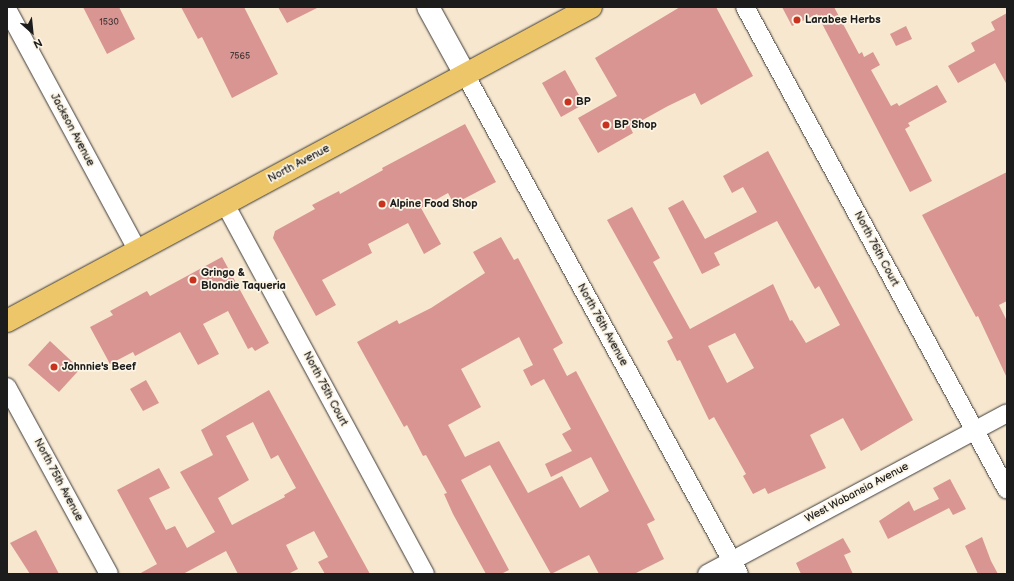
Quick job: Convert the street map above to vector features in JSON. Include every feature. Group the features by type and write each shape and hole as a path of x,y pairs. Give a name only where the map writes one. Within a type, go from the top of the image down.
{"main road":[{"name":"North Avenue","path":"7,321 466,76 591,7"}],"street":[{"path":"428,7 466,76"},
{"name":"North 76th Court","path":"745,7 1007,490"},
{"name":"Jackson Avenue","path":"7,9 138,251"},
{"name":"North 76th Avenue","path":"466,76 735,567"},
{"name":"North 75th Court","path":"225,204 425,574"},
{"name":"North 75th Avenue","path":"7,387 109,574"},
{"name":"West Wabansia Avenue","path":"707,574 735,567 974,430 1007,413"}],"building":[{"path":"83,7 119,7 135,39 107,54"},
{"path":"181,7 244,7 278,74 232,98 202,37 198,39"},
{"path":"278,7 319,7 287,23"},
{"path":"680,7 716,7 753,76 701,105 695,93 668,106 630,127 633,133 598,153 578,118 617,96 595,58"},
{"path":"782,7 834,7 859,54 862,52 864,57 873,52 880,65 871,70 891,106 897,103 899,106 937,85 947,102 908,123 910,126 905,129 932,181 910,192 817,14 792,26"},
{"path":"1007,13 1007,85 995,63 958,83 948,66 975,51 971,43 995,30 991,22"},
{"path":"906,26 912,39 896,46 890,34"},
{"path":"565,70 584,104 561,117 542,83"},
{"path":"465,124 496,182 454,204 448,193 421,208 441,244 424,254 408,223 368,244 372,253 322,280 336,305 316,316 273,238 275,231 315,209 312,205 339,191 340,194 383,170 382,168"},
{"path":"768,151 913,420 861,451 843,418 810,435 826,468 768,494 765,488 753,494 743,476 746,474 714,417 709,420 680,360 677,361 667,341 673,338 607,220 632,207 660,258 653,262 690,329 773,284 790,321 792,320 806,343 840,325 819,286 815,289 777,221 714,253 720,265 702,274 668,208 683,200 705,239 757,212 743,187 732,193 723,176","holes":["735,333 754,368 727,383 708,346"]},
{"path":"1007,172 1007,301 999,305 1007,321 1007,378 978,316 976,317 922,215"},
{"path":"501,237 514,260 518,258 563,343 553,349 567,376 576,371 655,520 647,524 664,559 634,574 599,574 589,555 551,574 490,465 461,480 509,570 501,574 486,574 453,514 444,494 447,493 426,455 423,456 407,425 404,427 357,342 397,320 399,324 431,308 485,273 473,252","holes":["519,337 533,365 523,370 531,386 544,379 571,429 562,434 572,451 545,464 551,477 591,457 609,491 580,508 562,476 528,493 499,441 465,457 448,425 481,407 461,369"]},
{"path":"222,257 269,343 255,351 252,347 248,349 228,311 203,324 219,354 198,365 180,332 135,356 133,352 110,364 90,327 113,315 110,311 147,291 150,296"},
{"name":"Johnnie's Beef","path":"50,341 80,369 59,392 28,365"},
{"path":"146,380 159,403 143,411 130,389"},
{"path":"269,390 370,574 325,574 318,562 328,557 314,531 286,545 298,569 288,574 238,574 226,551 183,574 139,574 157,564 117,490 159,468 170,488 149,498 166,530 175,526 187,548 215,532 180,472 213,455 201,430","holes":["253,422 271,459 278,455 296,488 284,495 285,497 232,525 218,498 249,480 226,436"]},
{"path":"950,479 966,509 953,515 949,508 888,539 879,521 909,501 914,511 939,499 933,488"},
{"path":"36,530 59,574 30,574 10,543"},
{"path":"982,537 991,561 998,574 978,574 965,546"},
{"path":"843,538 851,552 844,555 853,574 801,574 796,563"}],"place":[{"name":"Larabee Herbs","path":"797,20"},
{"name":"BP","path":"568,102"},
{"name":"BP Shop","path":"606,125"},
{"name":"Alpine Food Shop","path":"382,204"},
{"name":"Gringo & Blondie Taqueria","path":"193,280"},
{"name":"Johnnie's Beef","path":"54,367"}]}
